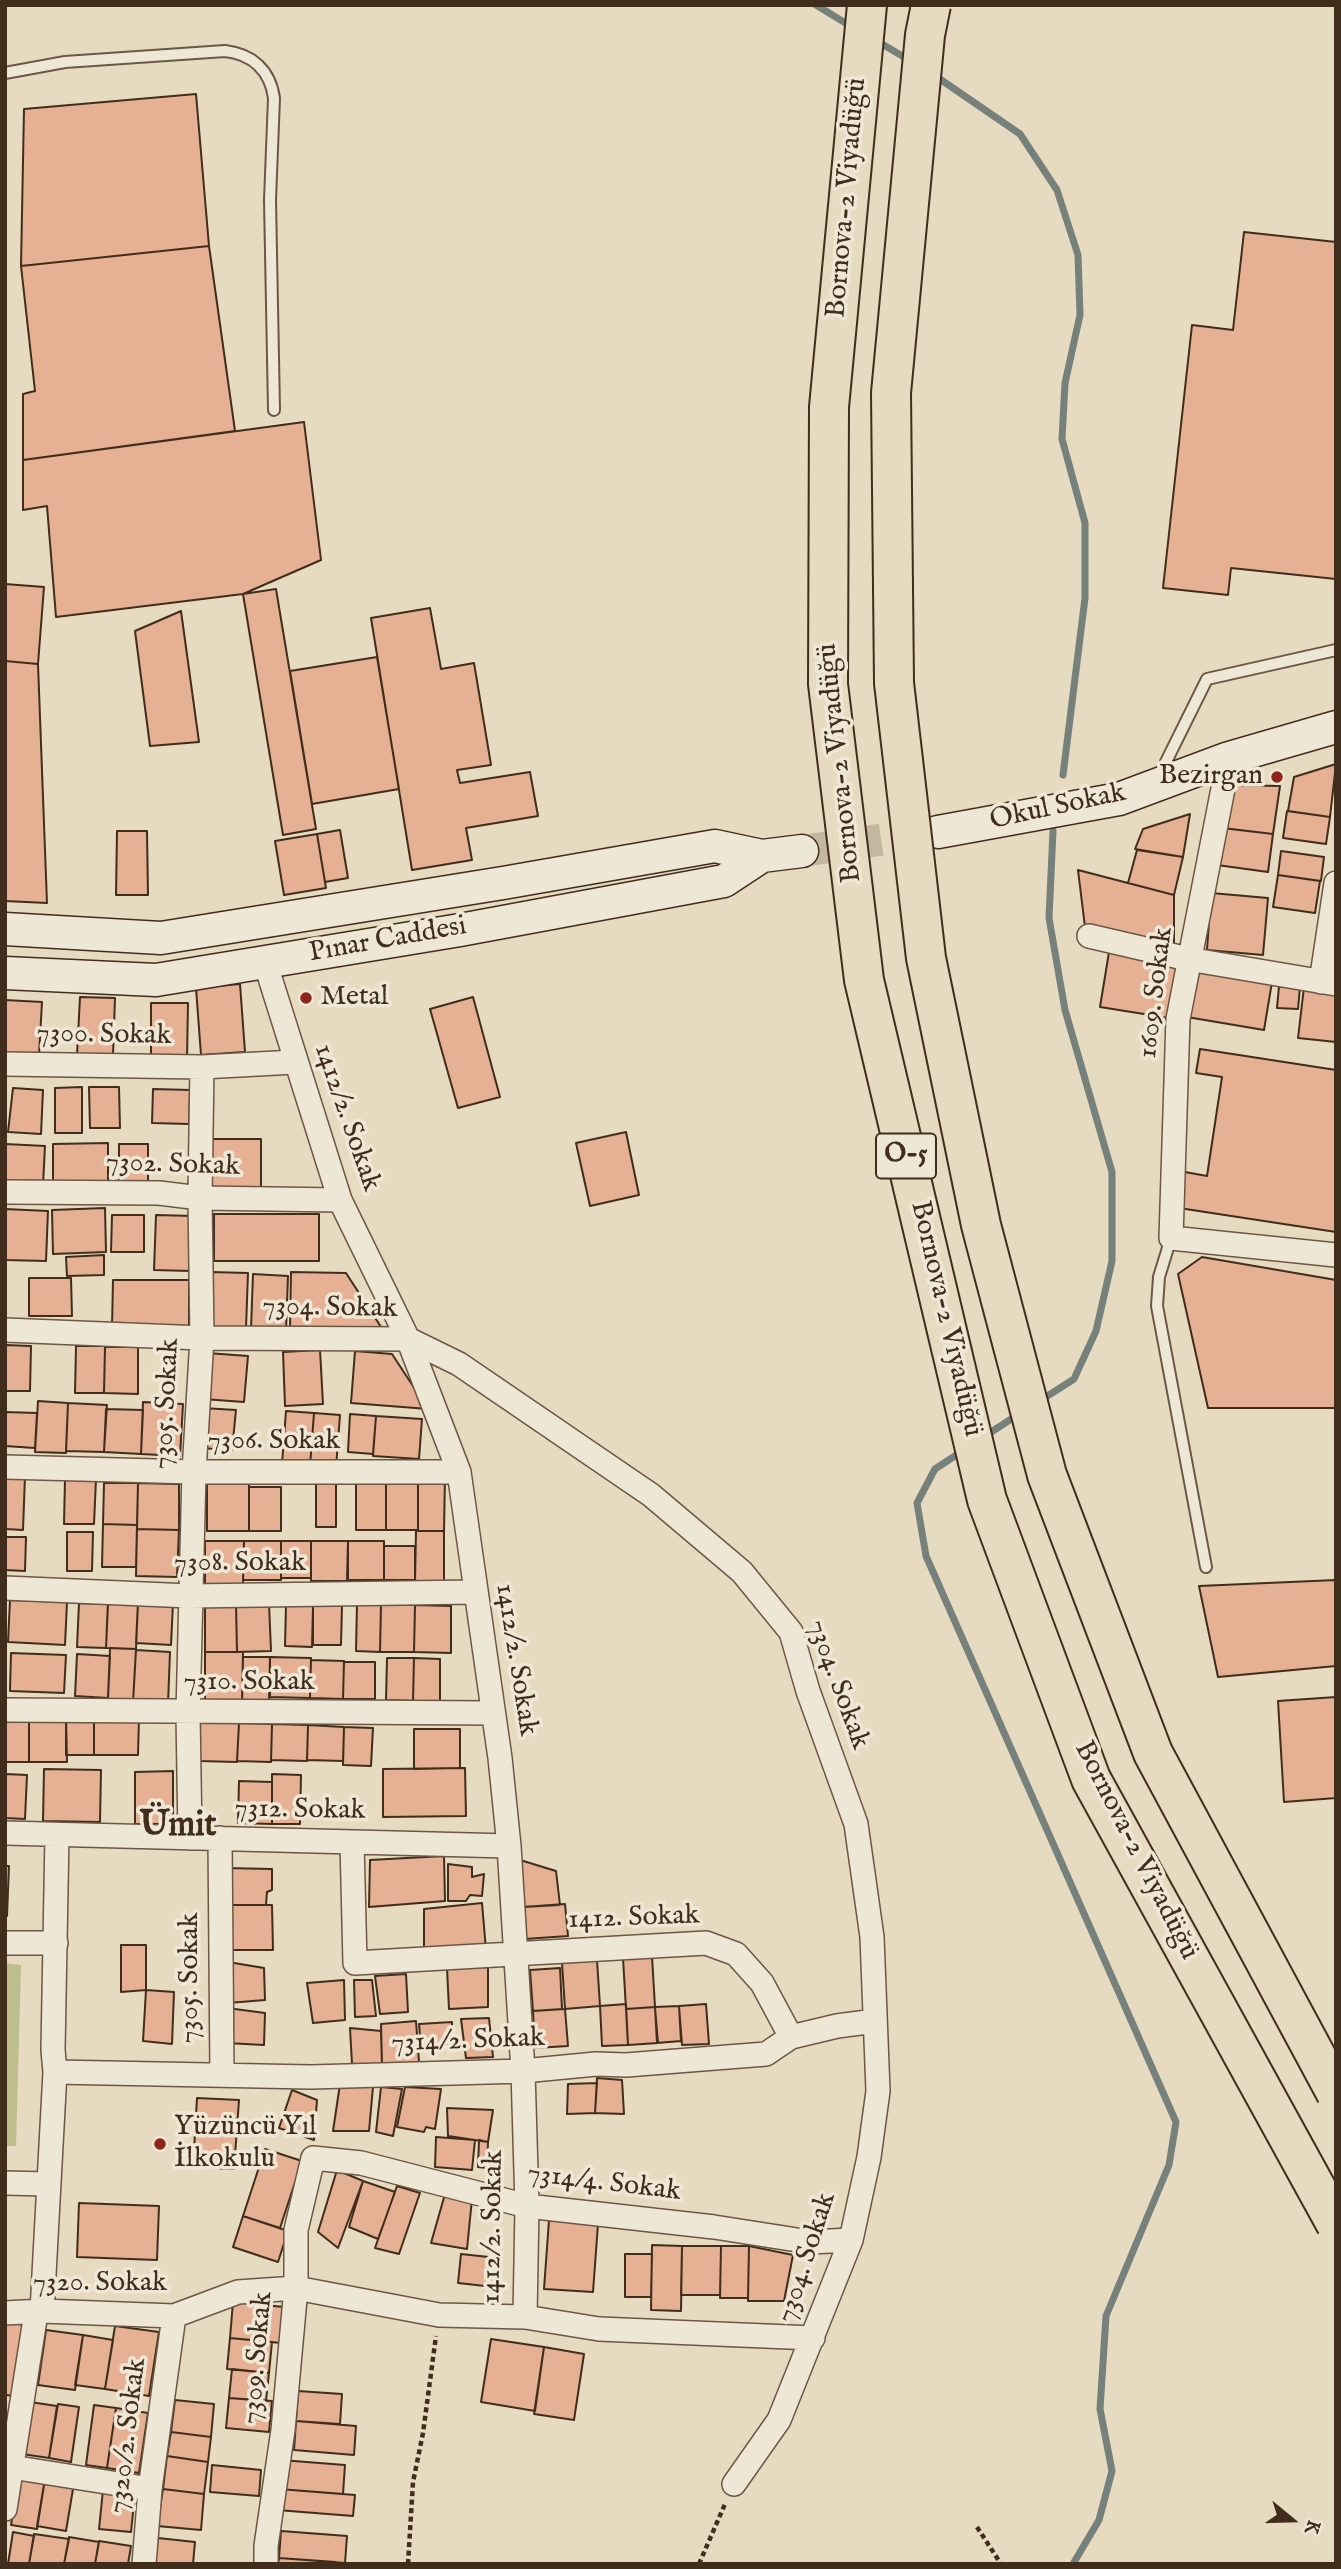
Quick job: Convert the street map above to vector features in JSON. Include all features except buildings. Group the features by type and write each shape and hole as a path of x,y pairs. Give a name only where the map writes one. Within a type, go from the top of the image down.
{"highway":[{"name":"Bornova-2 Viyadüğü","path":"867,5 829,407 828,670 864,980 988,1500 1091,1779 1336,2224"},
{"name":"Bornova-2 Viyadüğü","path":"931,5 925,35 891,393 894,683 926,958 981,1225 1047,1475 1153,1753 1336,2093"}],"main road":[{"name":"Okul Sokak","path":"938,832 1119,799 1229,758 1336,727"},
{"name":"Pınar Caddesi","path":"5,929 161,938 715,846 762,856 802,851"},
{"name":"Pınar Caddesi","path":"5,973 156,980 460,930 724,881 762,856"}],"street":[{"name":"1609. Sokak","path":"1171,1238 1178,1020 1229,758"},
{"path":"1089,936 1188,959 1328,983 1336,883"},
{"name":"1412/2. Sokak","path":"265,962 340,1200 408,1339 459,1472 493,1713 509,1846 523,2071 527,2206 525,2317 439,2315"},
{"path":"202,1067 295,1062"},
{"name":"7300. Sokak","path":"5,1064 202,1067"},
{"name":"7305. Sokak","path":"190,1838 187,1713 194,1472 202,1338 202,1067"},
{"name":"7302. Sokak","path":"5,1192 159,1193 200,1198 340,1200"},
{"path":"1171,1238 1336,1255"},
{"name":"7304. Sokak","path":"5,1330 202,1338 408,1339 459,1364 651,1495 741,1572 791,1632 808,1691 856,1824 872,1937 878,2091 869,2157 851,2241 779,2420 734,2484"},
{"name":"7306. Sokak","path":"5,1467 194,1472 459,1472"},
{"name":"7308. Sokak","path":"5,1588 190,1595 474,1592"},
{"name":"7310. Sokak","path":"5,1710 493,1713"},
{"name":"7312. Sokak","path":"5,1833 509,1846"},
{"path":"5,2509 8,2466 39,2312 55,2072 53,2050 57,1835"},
{"name":"7305. Sokak","path":"220,1838 222,2075"},
{"name":"1412. Sokak","path":"352,1842 355,1963 706,1943 736,1954 762,1983 791,2037"},
{"path":"5,1943 56,1943"},
{"name":"7314/2. Sokak","path":"55,2072 311,2077 523,2071 596,2064 626,2065 766,2054 791,2037 837,2026 875,2021"},
{"name":"7314/4. Sokak","path":"313,2158 361,2163 527,2206 714,2227 810,2242 851,2241"},
{"name":"7309. Sokak","path":"266,2564 266,2546 283,2430 296,2288 296,2230 313,2158"},
{"path":"5,2183 48,2184"},
{"name":"7320. Sokak","path":"5,2313 174,2316 238,2292 296,2288 439,2315"},
{"name":"7320/2. Sokak","path":"144,2564 150,2489 174,2316"},
{"path":"525,2317 599,2329 813,2338"},
{"path":"8,2466 150,2489"}],"lane":[{"path":"5,73 65,62 225,51 246,56 263,69 274,98 270,200 274,410"},
{"path":"1154,786 1207,679 1336,650"},
{"path":"1171,1238 1159,1277 1157,1306 1206,1567"}],"path":[{"path":"408,2564 413,2482 423,2433 439,2315"},
{"path":"699,2564 734,2484"},
{"path":"978,2527 1001,2564"}],"green space":[{"path":"5,1963 21,1965 16,2146 5,2146"}],"waterway":[{"path":"816,5 852,27"},
{"path":"877,41 909,60"},
{"path":"934,75 1020,134 1057,190 1078,255 1080,315 1065,383 1062,439 1085,523 1085,598 1063,775"},
{"path":"1038,1402 1074,1379 1096,1331 1112,1261 1112,1172 1065,1010 1049,918 1053,831"},
{"path":"985,1436 1019,1414"},
{"path":"964,1450 935,1469 917,1503 926,1556 1176,2122 1169,2165 1106,2316 1100,2409 1112,2471 1099,2520 1073,2564"}],"tunnel":[{"path":"802,851 934,832"}],"place":[{"name":"Bezirgan","path":"1277,777"},
{"name":"Metal","path":"306,998"},
{"name":"Yüzüncü Yıl İlkokulu","path":"160,2144"}],"district":[{"name":"Ümit","path":"178,1828"}]}
